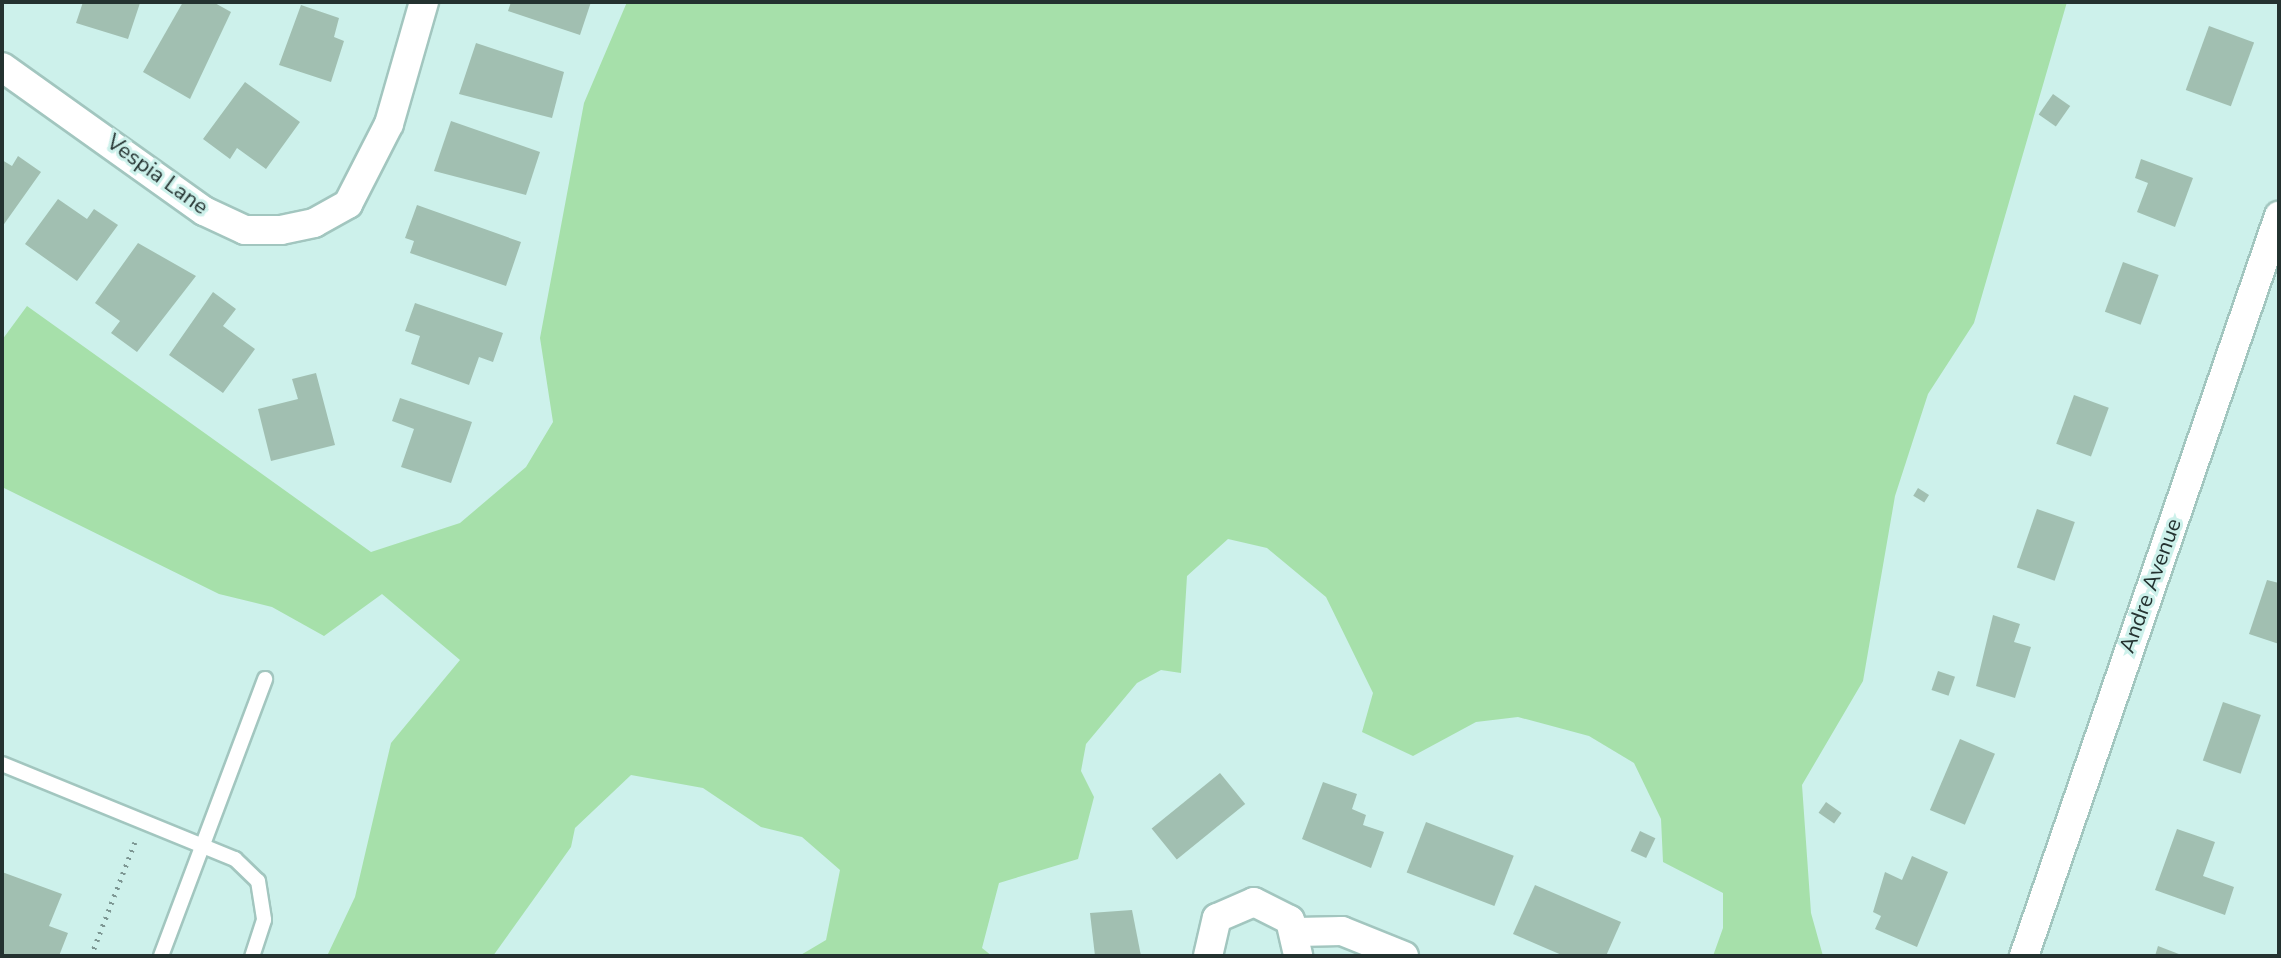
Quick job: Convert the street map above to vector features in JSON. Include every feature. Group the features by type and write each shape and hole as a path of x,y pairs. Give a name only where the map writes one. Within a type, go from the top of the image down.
{"street":[{"name":"Vespia Lane","path":"2,67 204,211 245,230 281,230 314,223 348,204 389,124 424,2"},
{"name":"Andre Avenue","path":"2024,956 2279,216"},
{"path":"1208,956 1217,918 1241,903 1268,904 1298,944 1342,931 1404,956"}],"lane":[{"path":"161,956 265,679"},
{"path":"2,764 202,842 258,881 264,920 252,956"}],"path":[{"path":"91,956 144,819"}],"green space":[{"path":"627,2 2067,2 1974,323 1928,394 1895,496 1863,681 1802,785 1811,913 1823,956 1713,956 1723,928 1723,893 1663,862 1661,819 1634,763 1589,736 1518,717 1476,722 1413,756 1362,732 1373,693 1326,597 1267,548 1228,539 1187,576 1181,673 1161,670 1137,683 1086,744 1081,771 1094,797 1078,859 999,883 982,948 992,956 799,956 826,940 840,870 802,837 761,827 703,788 631,775 575,828 571,847 493,956 327,956 355,897 391,743 460,660 382,594 324,636 272,607 219,594 2,487 2,340 27,306 371,552 460,523 526,467 553,422 540,338 584,103"}],"building":[{"path":"83,2 140,3 128,39 76,23"},
{"path":"183,2 213,2 231,12 190,99 143,72"},
{"path":"511,2 591,2 580,35 508,11"},
{"path":"301,5 339,18 334,37 344,41 331,82 279,65"},
{"path":"2209,26 2254,42 2231,106 2186,90"},
{"path":"476,43 564,72 552,118 459,94"},
{"path":"245,82 300,122 266,169 237,148 230,159 203,139"},
{"path":"2053,94 2070,106 2056,127 2039,114"},
{"path":"451,121 540,152 526,195 434,171"},
{"path":"18,156 41,172 2,227 2,160 12,166"},
{"path":"2141,159 2193,178 2175,227 2137,212 2148,183 2135,178"},
{"path":"58,199 87,219 94,209 118,225 77,281 25,244"},
{"path":"417,205 521,242 506,286 410,253 414,241 405,238"},
{"path":"138,243 196,276 137,352 111,333 120,321 95,303"},
{"path":"2123,262 2159,275 2141,325 2105,312"},
{"path":"213,292 236,309 223,326 255,349 223,393 169,355"},
{"path":"415,303 503,333 493,362 479,357 469,385 411,364 420,336 405,331"},
{"path":"316,373 335,445 271,461 258,409 298,399 292,379"},
{"path":"2074,395 2109,408 2091,457 2056,444"},
{"path":"400,398 472,422 451,483 401,467 414,429 392,421"},
{"path":"1918,488 1929,495 1924,503 1913,496"},
{"path":"2037,509 2075,522 2055,581 2017,568"},
{"path":"2267,580 2279,583 2279,644 2249,634"},
{"path":"1993,615 2020,624 2014,642 2031,647 2015,698 1976,686"},
{"path":"1938,671 1955,677 1949,696 1931,690"},
{"path":"2223,702 2261,715 2241,774 2203,761"},
{"path":"1960,739 1995,754 1965,825 1930,810"},
{"path":"1220,773 1245,804 1177,859 1152,828"},
{"path":"1323,782 1357,794 1352,809 1366,815 1363,825 1384,832 1371,868 1302,839"},
{"path":"1826,802 1842,813 1834,824 1819,813"},
{"path":"1426,822 1514,856 1494,906 1407,872"},
{"path":"2177,829 2215,842 2203,876 2234,887 2225,915 2155,890"},
{"path":"1640,831 1655,838 1646,858 1631,851"},
{"path":"1912,856 1948,872 1917,947 1875,929 1881,916 1873,912 1885,872 1902,880"},
{"path":"2,872 62,894 49,926 68,933 59,956 2,956"},
{"path":"1535,885 1621,922 1606,956 1564,956 1513,934"},
{"path":"1132,910 1141,956 1095,956 1090,913"},
{"path":"2158,946 2184,956 2155,956"}]}
